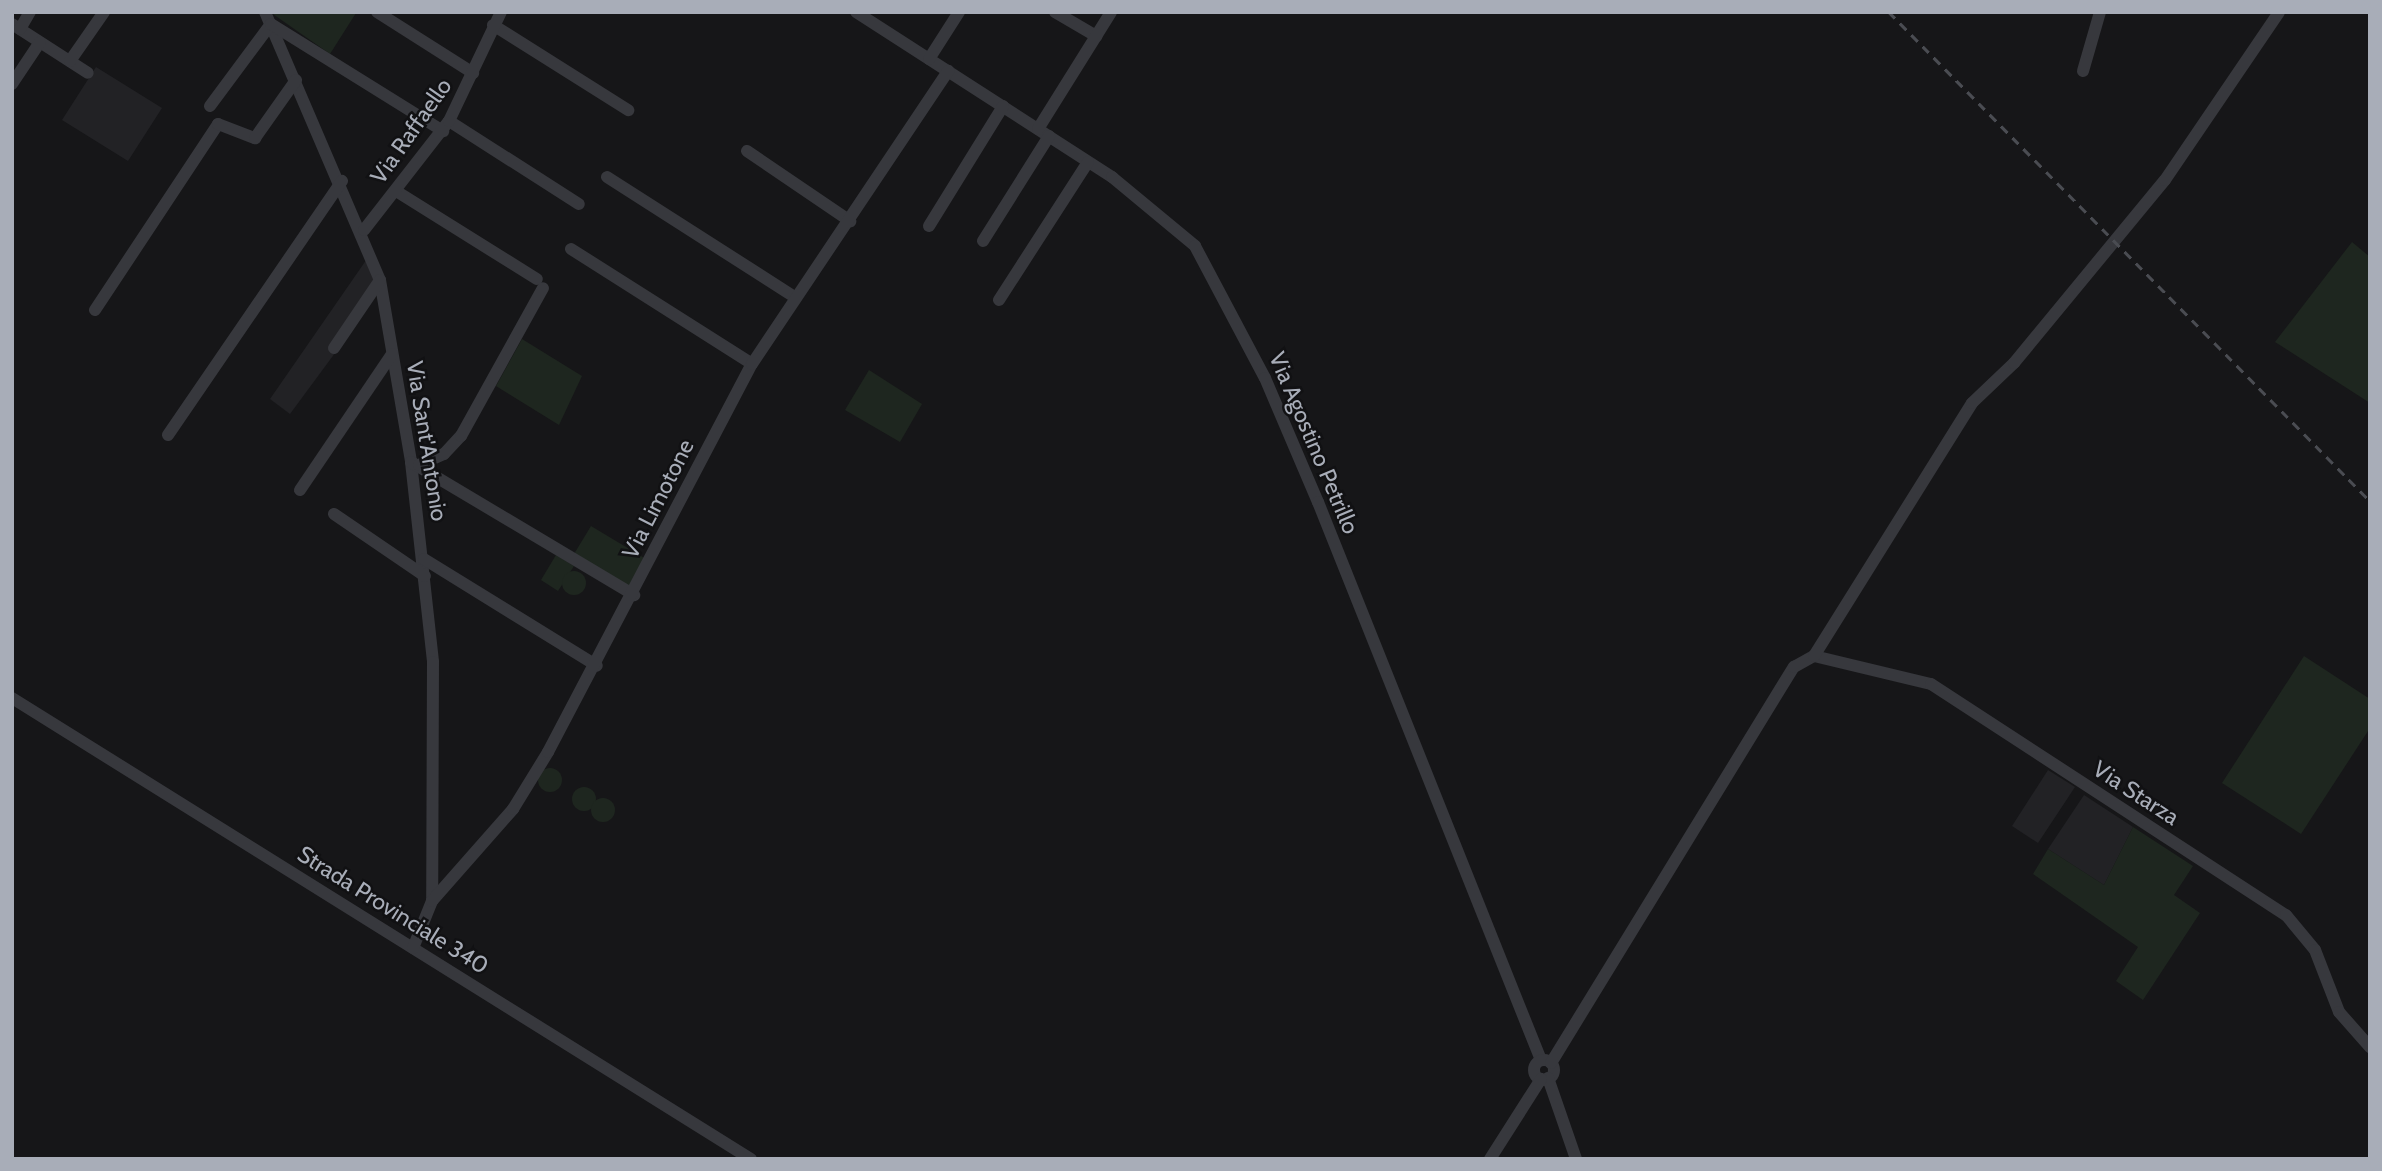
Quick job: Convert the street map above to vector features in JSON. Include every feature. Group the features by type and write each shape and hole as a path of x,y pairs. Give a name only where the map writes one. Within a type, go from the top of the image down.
{"street":[{"path":"30,12 16,26 88,73"},
{"path":"70,61 104,12"},
{"path":"377,12 473,73"},
{"path":"929,59 959,12"},
{"path":"1055,12 1096,37"},
{"path":"983,241 1111,12"},
{"path":"2083,71 2100,12"},
{"path":"1576,1159 1544,1078 1534,1071 1546,1062 1794,667 1814,656 1972,403 2014,363 2165,180 2279,12"},
{"name":"Via Raffaello","path":"364,230 446,126 500,13"},
{"name":"Via Agostino Petrillo","path":"864,14 1088,162 1173,223 1219,285 1368,622 1535,1045 1546,1062"},
{"path":"209,106 268,18 579,204"},
{"name":"Via Sant'Antonio","path":"268,18 364,230 380,280 392,354 415,463 433,662 432,901"},
{"path":"493,24 628,110"},
{"path":"12,84 40,41"},
{"name":"Via Limotone","path":"413,948 432,901 513,809 597,666 752,364 948,71"},
{"path":"94,310 218,124 224,121 255,138 296,79"},
{"path":"929,226 1003,106"},
{"path":"747,151 850,221"},
{"path":"999,300 1088,162"},
{"path":"607,177 796,298"},
{"path":"168,435 342,181"},
{"path":"396,191 540,284 461,436 444,454 415,463"},
{"path":"571,250 752,364"},
{"path":"334,348 380,280"},
{"path":"300,490 392,354"},
{"path":"415,463 634,595"},
{"path":"334,514 425,576"},
{"path":"424,559 597,666"},
{"name":"Via Starza","path":"1814,656 1931,684 2286,915 2315,950 2339,1012 2370,1047"},
{"name":"Strada Provinciale 340","path":"12,698 751,1159"},
{"path":"1490,1159 1544,1078"}],"shaded area":[{"path":"270,12 356,13 330,54"},
{"path":"96,67 162,108 128,161 62,120"},
{"path":"2352,242 2370,257 2370,403 2275,342"},
{"path":"369,256 375,281 335,353 290,414 270,399"},
{"path":"522,339 582,376 559,425 496,386"},
{"path":"869,370 922,404 900,442 845,410"},
{"path":"591,526 646,559 628,587 574,554"},
{"path":"556,555 574,566 558,591 541,580"},
{"path":"574,571 583,574 586,583 583,592 574,595 565,592 562,583 565,574"},
{"path":"2304,656 2370,699 2370,728 2301,834 2222,783"},
{"path":"550,768 558,772 562,780 558,788 550,792 542,788 538,780 542,772"},
{"path":"2048,770 2075,787 2038,843 2012,826"},
{"path":"584,787 592,791 596,799 592,807 584,811 576,807 572,799 576,791"},
{"path":"2084,795 2133,827 2104,885 2048,849"},
{"path":"603,798 611,802 615,810 611,818 603,822 595,818 591,810 595,802"},
{"path":"2133,827 2193,866 2174,895 2200,913 2143,1000 2116,981 2138,947 2033,874 2048,849 2104,885"}],"railway":[{"path":"1889,12 2370,501"}]}
